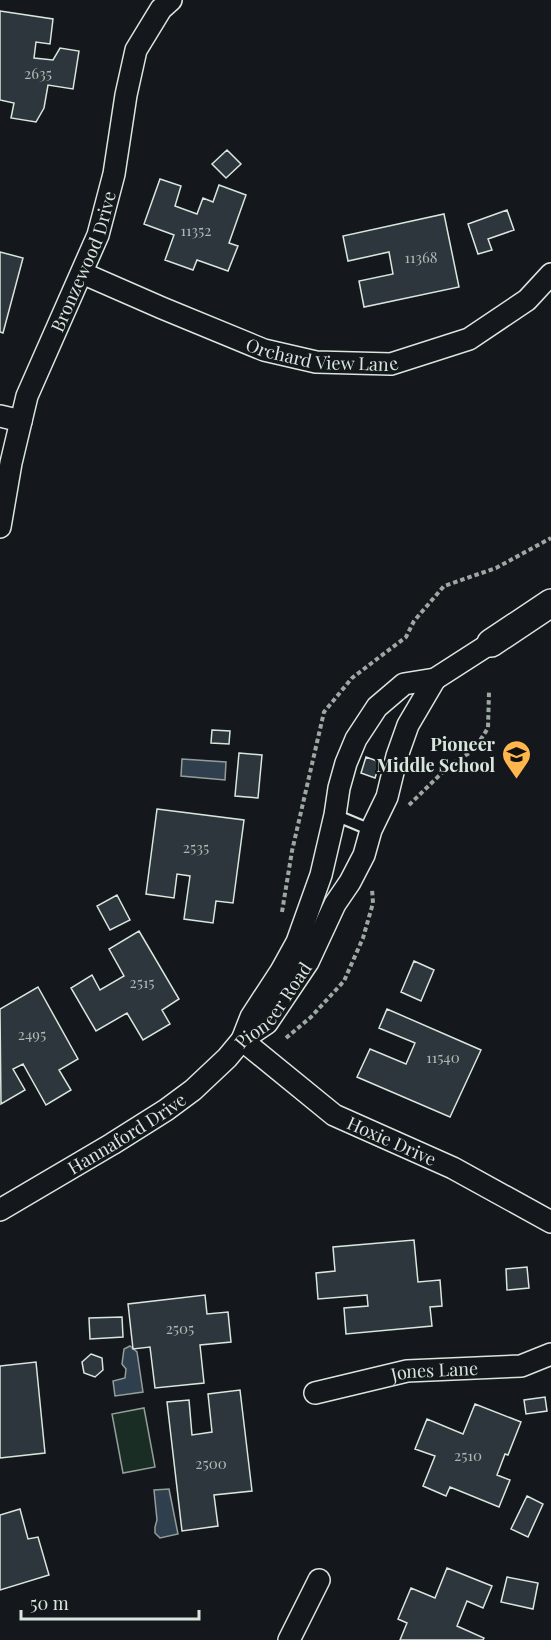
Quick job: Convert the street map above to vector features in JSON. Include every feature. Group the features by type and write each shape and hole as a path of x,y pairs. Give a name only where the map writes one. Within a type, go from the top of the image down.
{"street":[{"name":"Bronzewood Drive","path":"0,527 11,463 27,396 98,236 114,174 126,94 136,50 161,9 171,0"},
{"name":"Orchard View Lane","path":"82,273 264,350 316,363 391,364 469,339 527,300 551,274"},
{"path":"0,416 21,421"},
{"name":"Pioneer Road","path":"242,1040 251,1017 297,942 321,875 346,763 356,739 377,707 404,684 435,679 551,603"},
{"name":"Pioneer Road","path":"242,1040 267,1023 308,962 335,904 364,855 371,830 387,797 408,724 435,679"},
{"name":"Hannaford Drive","path":"0,1210 166,1110 193,1090 227,1058 242,1040"},
{"name":"Hoxie Drive","path":"242,1040 334,1115 453,1168 551,1222"},
{"name":"Jones Lane","path":"315,1393 407,1371 521,1366 551,1354"},
{"path":"289,1640 319,1580"}],"lane":[{"path":"335,815 371,830"}],"path":[{"path":"404,810 450,765 474,750 488,728 489,692"},
{"path":"279,1044 311,1017 344,981 363,938 373,903 371,883"}],"green space":[{"path":"144,1408 155,1467 123,1473 112,1414"}],"water":[{"path":"182,759 226,762 225,780 181,776"},
{"path":"130,1346 137,1352 143,1392 115,1396 113,1381 125,1378 126,1369 122,1364 124,1349"},
{"path":"169,1489 178,1534 160,1538 155,1533 157,1520 154,1490"}],"building":[{"path":"0,11 53,19 50,44 36,42 34,58 53,60 60,48 79,51 73,89 48,85 44,108 36,122 11,118 14,103 0,100"},
{"path":"227,150 241,164 226,178 212,164"},
{"path":"160,179 181,186 175,206 197,214 203,198 213,202 219,185 246,195 229,243 238,246 228,271 197,260 193,270 165,260 174,235 144,224"},
{"path":"507,210 514,230 488,239 492,250 478,254 468,224"},
{"path":"444,214 459,287 364,307 359,281 393,274 389,252 348,261 343,236"},
{"path":"0,252 23,258 3,333 0,332"},
{"path":"212,730 230,731 229,744 211,743"},
{"path":"239,753 262,755 258,798 235,796"},
{"path":"366,757 380,762 375,778 361,773"},
{"path":"157,809 244,820 233,903 216,901 213,923 184,919 190,876 177,874 174,898 146,894"},
{"path":"117,895 130,920 110,930 97,906"},
{"path":"139,931 179,999 162,1010 170,1024 143,1040 127,1013 96,1031 71,988 92,975 100,990 124,976 109,949"},
{"path":"414,961 434,970 421,1001 401,992"},
{"path":"38,987 78,1059 59,1070 71,1090 46,1105 23,1064 13,1069 25,1090 1,1104 0,1009"},
{"path":"387,1009 481,1050 450,1117 357,1077 370,1049 406,1064 415,1043 379,1028"},
{"path":"414,1240 418,1282 440,1280 442,1306 430,1307 432,1326 346,1334 344,1308 368,1306 367,1295 318,1299 316,1273 335,1271 333,1247"},
{"path":"527,1267 529,1288 507,1290 506,1269"},
{"path":"205,1295 207,1314 228,1312 231,1342 200,1345 204,1383 155,1388 150,1347 133,1349 128,1304"},
{"path":"122,1317 123,1337 90,1339 89,1318"},
{"path":"91,1354 102,1358 103,1370 95,1377 84,1373 82,1362"},
{"path":"36,1362 45,1453 0,1458 0,1366"},
{"path":"240,1390 252,1491 214,1495 218,1526 182,1531 167,1402 189,1400 192,1435 212,1432 208,1394"},
{"path":"545,1397 547,1411 526,1414 524,1400"},
{"path":"475,1404 521,1422 497,1475 510,1480 499,1507 450,1487 446,1496 423,1486 435,1456 415,1449 427,1419 463,1434"},
{"path":"527,1496 543,1504 528,1537 511,1529"},
{"path":"20,1509 28,1539 38,1537 49,1575 0,1590 0,1515"},
{"path":"447,1568 492,1586 483,1608 467,1601 457,1626 484,1638 483,1640 400,1640 407,1623 398,1619 411,1588 435,1598"},
{"path":"507,1577 538,1583 533,1609 501,1602"}],"place":[{"name":"Pioneer Middle School","path":"516,780"}]}
